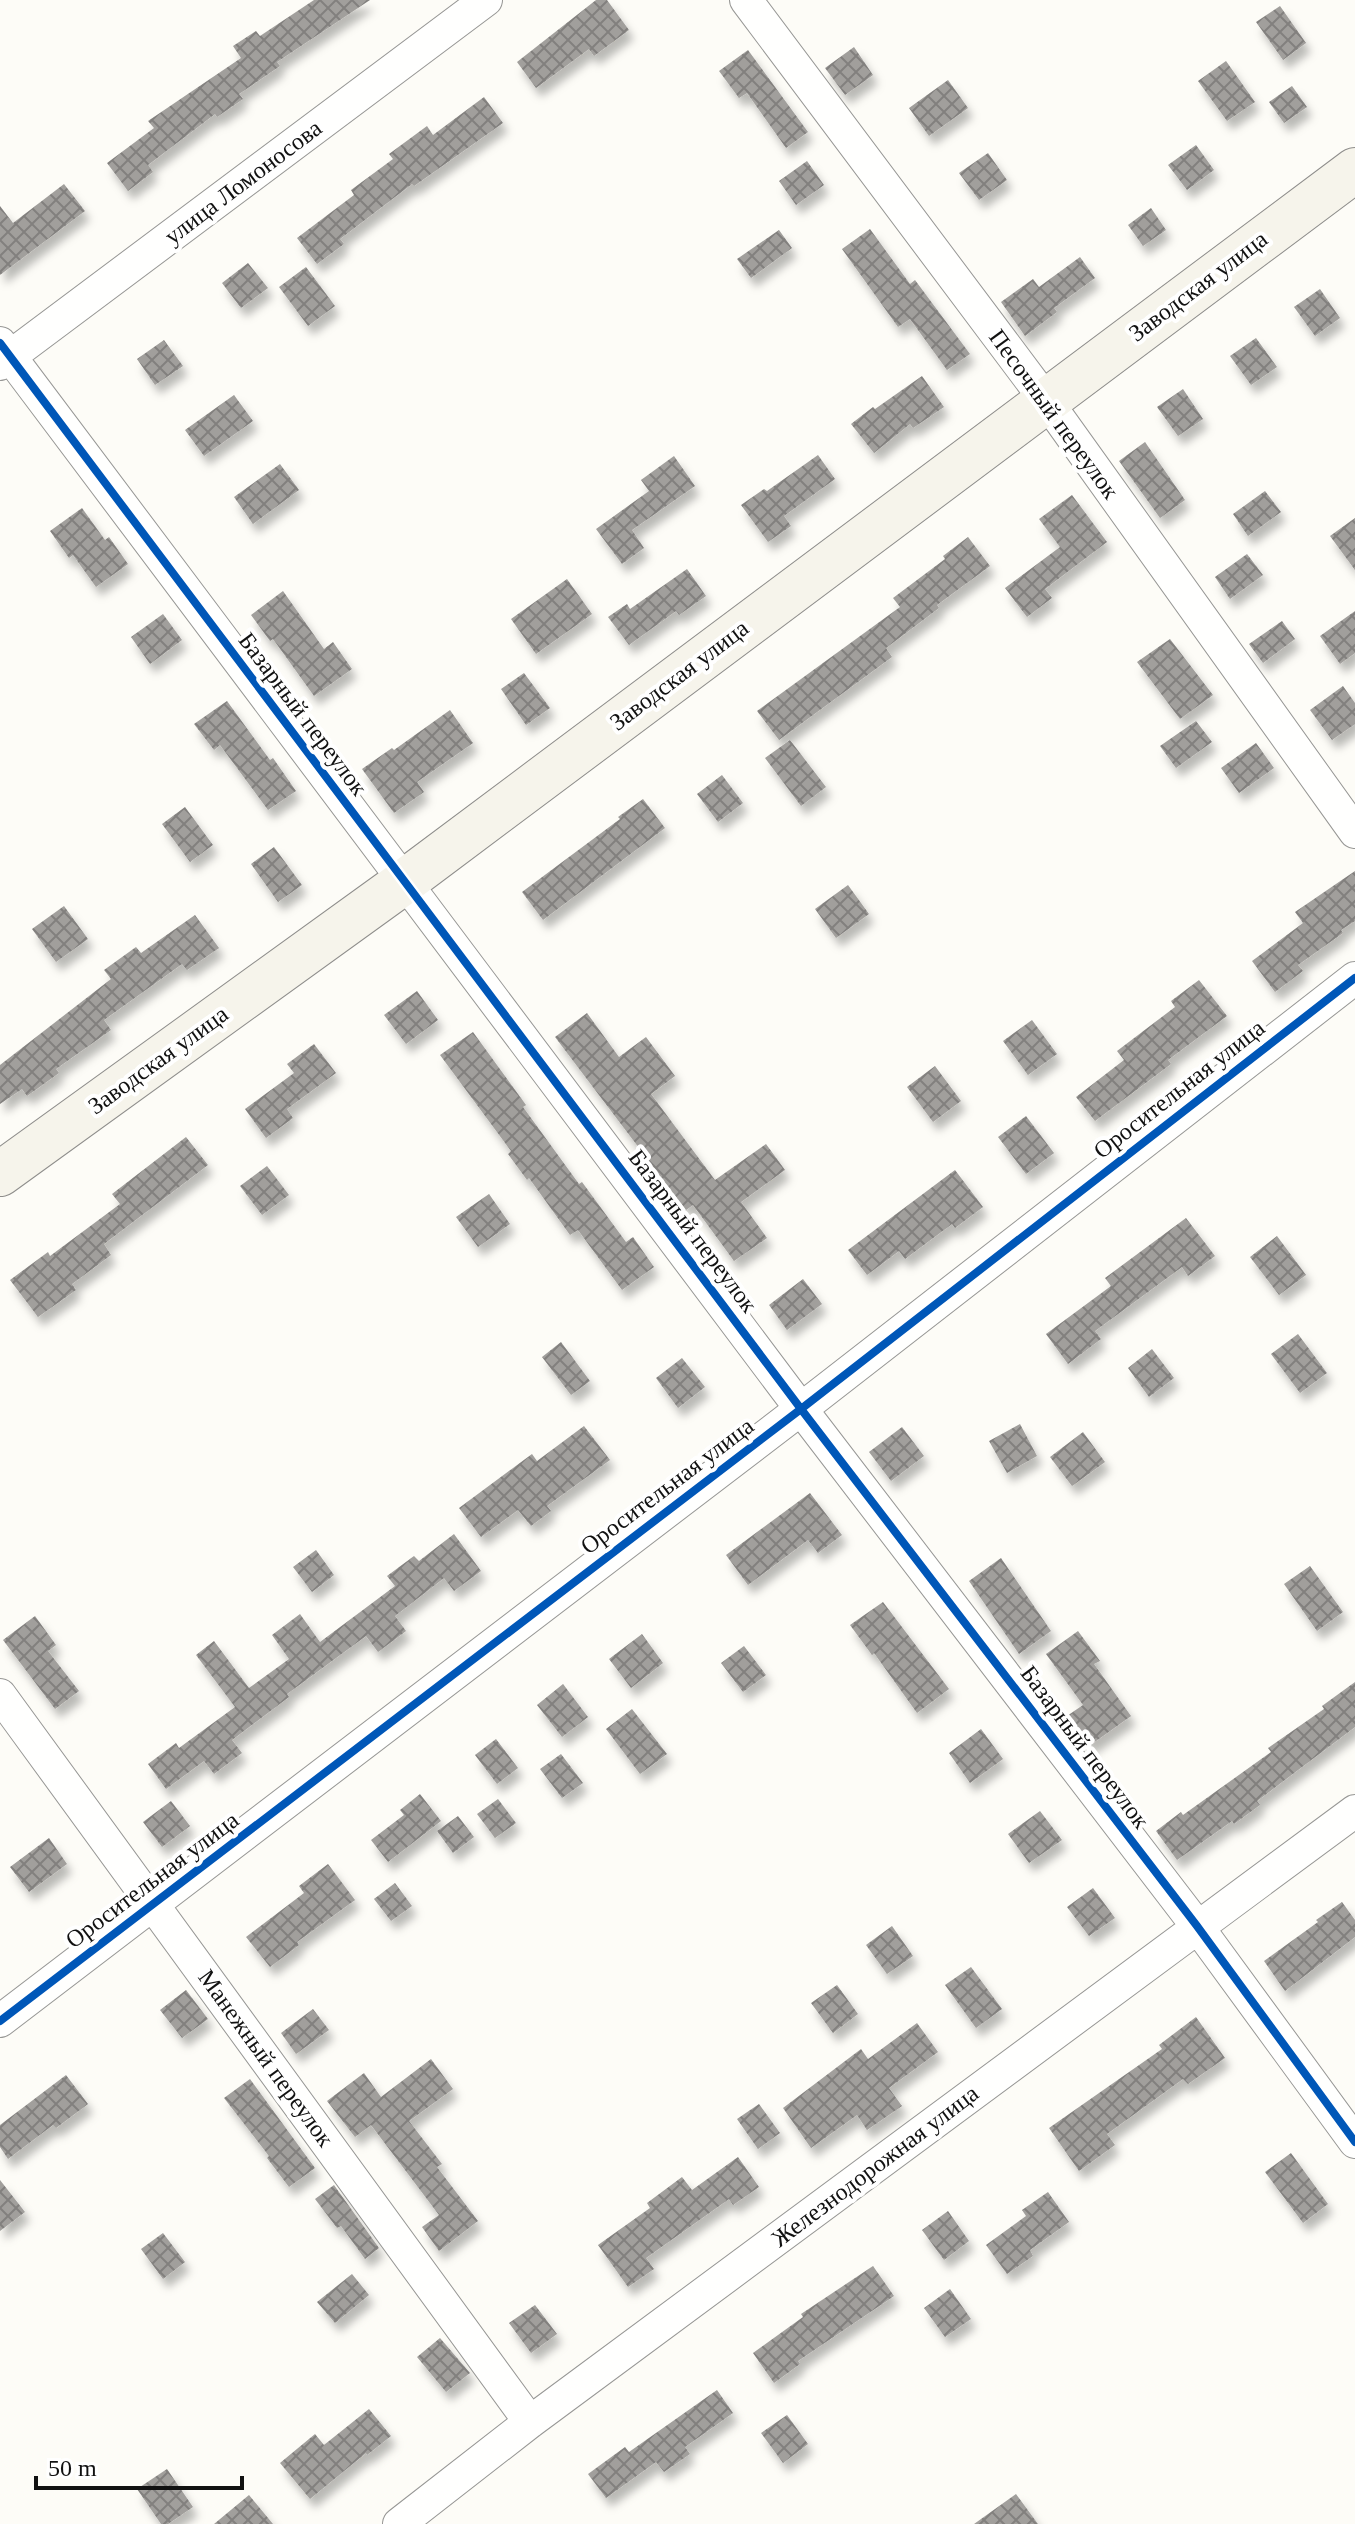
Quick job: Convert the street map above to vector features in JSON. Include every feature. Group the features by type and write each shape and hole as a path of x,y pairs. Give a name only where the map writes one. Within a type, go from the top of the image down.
{"main road":[{"name":"Заводская улица","path":"0,1174 404,882 1045,399 1355,170"}],"street":[{"name":"улица Ломоносова","path":"3,355 486,0"},
{"name":"Песочный переулок","path":"746,0 1045,399 1355,832"},
{"name":"Базарный переулок","path":"3,355 801,1409 1197,1926 1355,2142"},
{"name":"Оросительная улица","path":"0,2021 801,1409 1355,978"},
{"name":"Манежный переулок","path":"0,1695 530,2422"},
{"name":"Железнодорожная улица","path":"399,2524 530,2422 1355,1811"}],"building":[{"path":"314,0 370,0 277,62 280,66 239,94 243,99 217,117 215,114 148,165 153,172 128,191 107,163 154,128 148,121 241,58 233,46 256,31 260,36"},
{"path":"596,0 607,0 629,30 594,56 589,49 536,88 517,62"},
{"path":"1280,6 1306,43 1283,60 1256,22"},
{"path":"854,47 873,75 845,95 825,68"},
{"path":"748,50 808,132 786,148 747,93 739,98 719,71"},
{"path":"1226,61 1255,102 1227,121 1198,81"},
{"path":"948,80 968,108 929,136 909,108"},
{"path":"1292,86 1307,107 1284,123 1269,102"},
{"path":"484,97 503,123 414,186 412,184 340,239 344,244 317,264 297,238 354,195 351,190 393,159 389,154 427,126 433,135"},
{"path":"1196,145 1214,170 1187,190 1168,165"},
{"path":"988,153 1007,180 979,200 959,173"},
{"path":"807,161 824,185 796,205 779,181"},
{"path":"64,184 85,211 0,275 0,206 13,223"},
{"path":"1151,208 1166,230 1143,246 1128,225"},
{"path":"870,229 910,284 915,280 970,354 947,370 910,319 898,327 842,249"},
{"path":"779,230 792,248 751,278 737,259"},
{"path":"1080,257 1095,278 1054,308 1057,312 1025,336 1001,302 1033,279 1039,287"},
{"path":"248,263 268,288 241,308 222,283"},
{"path":"306,267 335,306 308,326 279,287"},
{"path":"1320,289 1340,318 1315,336 1294,307"},
{"path":"1256,338 1277,367 1251,385 1230,356"},
{"path":"164,340 183,366 155,385 137,359"},
{"path":"922,376 944,407 913,428 910,424 874,453 851,424"},
{"path":"1183,389 1203,419 1178,436 1157,407"},
{"path":"234,395 253,421 204,456 185,430"},
{"path":"1145,442 1185,500 1160,518 1119,461"},
{"path":"818,455 835,479 784,516 791,526 768,542 741,505 764,489 767,491"},
{"path":"674,456 695,486 632,530 644,548 622,564 596,529 649,491 641,480"},
{"path":"280,464 299,490 253,524 234,497"},
{"path":"1265,491 1281,512 1248,536 1233,514"},
{"path":"1072,495 1107,542 1045,589 1052,598 1027,617 1005,588 1060,547 1039,519"},
{"path":"82,508 105,540 109,537 128,564 96,587 73,555 69,558 50,531"},
{"path":"1355,518 1355,570 1330,536"},
{"path":"968,537 990,566 886,648 892,657 779,740 757,711 900,607 893,598 945,559 943,556"},
{"path":"1247,554 1263,575 1230,599 1215,577"},
{"path":"687,569 706,596 679,615 676,611 629,645 608,617 627,604 630,609"},
{"path":"567,579 592,614 536,654 511,619"},
{"path":"283,591 324,649 333,642 352,669 314,696 273,639 270,641 251,615"},
{"path":"1355,611 1355,653 1340,664 1320,636"},
{"path":"163,614 182,640 150,664 131,637"},
{"path":"1282,621 1295,639 1263,663 1249,644"},
{"path":"1170,639 1213,695 1180,719 1137,662"},
{"path":"524,673 550,708 526,725 501,689"},
{"path":"1343,686 1355,703 1355,724 1332,740 1310,710"},
{"path":"227,701 296,791 268,810 220,745 214,750 194,724"},
{"path":"450,710 473,743 417,782 424,792 394,813 362,769"},
{"path":"1196,721 1212,742 1176,768 1160,746"},
{"path":"790,740 826,787 801,806 765,758"},
{"path":"1256,743 1274,768 1239,793 1221,768"},
{"path":"722,775 743,803 718,822 697,794"},
{"path":"643,799 665,828 543,920 522,892"},
{"path":"185,807 213,845 190,862 162,824"},
{"path":"274,847 302,885 278,902 251,864"},
{"path":"1355,871 1355,921 1298,965 1303,971 1275,992 1252,961 1303,923 1295,912"},
{"path":"848,885 869,914 836,938 815,909"},
{"path":"64,906 88,939 56,962 32,929"},
{"path":"195,915 219,948 187,970 182,964 104,1020 111,1030 56,1069 59,1073 27,1096 22,1089 0,1104 0,1065 111,979 104,970 136,947 141,953"},
{"path":"1199,980 1227,1016 1168,1060 1171,1064 1095,1121 1076,1097 1124,1060 1117,1051 1175,1007 1171,1001"},
{"path":"417,991 438,1020 406,1044 384,1015"},
{"path":"587,1013 619,1057 646,1037 675,1076 651,1094 715,1180 766,1144 785,1170 741,1202 767,1238 734,1261 693,1205 686,1210 555,1037"},
{"path":"1032,1020 1057,1054 1028,1075 1003,1041"},
{"path":"473,1032 579,1184 582,1182 626,1242 633,1237 654,1267 622,1290 578,1230 570,1235 529,1178 527,1180 508,1154 511,1151 440,1055"},
{"path":"314,1044 336,1073 287,1109 293,1118 266,1138 245,1109 294,1073 287,1064"},
{"path":"935,1066 961,1101 933,1122 907,1087"},
{"path":"1026,1116 1054,1153 1026,1174 998,1137"},
{"path":"186,1137 208,1165 104,1244 111,1255 72,1284 76,1290 38,1317 10,1280 48,1252 50,1256 120,1204 112,1194"},
{"path":"267,1166 289,1195 262,1215 240,1186"},
{"path":"955,1170 983,1207 955,1228 952,1224 905,1259 899,1251 867,1275 848,1250"},
{"path":"489,1194 510,1224 478,1247 456,1217"},
{"path":"1186,1218 1215,1256 1188,1276 1182,1267 1095,1331 1101,1339 1068,1364 1046,1334 1111,1286 1105,1278"},
{"path":"1277,1236 1306,1275 1279,1295 1250,1257"},
{"path":"803,1279 822,1304 787,1330 769,1305"},
{"path":"1298,1334 1327,1373 1300,1393 1271,1354"},
{"path":"561,1342 590,1381 571,1395 542,1357"},
{"path":"1152,1349 1174,1378 1149,1397 1128,1368"},
{"path":"682,1358 705,1387 678,1408 656,1378"},
{"path":"1020,1424 1037,1456 1007,1473 989,1441"},
{"path":"584,1426 610,1460 547,1506 551,1511 531,1526 518,1510 481,1537 459,1508 532,1454 537,1461"},
{"path":"902,1427 924,1456 891,1481 869,1452"},
{"path":"1083,1432 1105,1462 1072,1486 1050,1457"},
{"path":"810,1493 842,1535 818,1553 808,1540 748,1585 726,1555"},
{"path":"454,1534 481,1571 454,1591 444,1578 395,1616 406,1631 378,1652 366,1636 287,1694 289,1697 232,1740 242,1753 214,1774 204,1761 166,1789 148,1764 176,1743 179,1748 235,1707 196,1655 214,1641 249,1688 289,1659 272,1635 300,1614 320,1642 395,1586 387,1576 414,1556 419,1561"},
{"path":"316,1550 334,1575 312,1592 293,1567"},
{"path":"1001,1558 1051,1631 1019,1654 969,1581"},
{"path":"1310,1566 1343,1612 1317,1631 1284,1584"},
{"path":"883,1602 949,1689 917,1713 850,1625"},
{"path":"35,1616 56,1645 48,1651 79,1691 55,1709 3,1640"},
{"path":"1078,1631 1100,1661 1094,1664 1131,1716 1089,1746 1067,1716 1083,1705 1046,1654"},
{"path":"642,1634 663,1663 631,1688 609,1659"},
{"path":"744,1646 766,1675 743,1692 721,1663"},
{"path":"1355,1682 1355,1727 1257,1801 1260,1805 1177,1860 1156,1831 1271,1752 1268,1748 1324,1709 1322,1706"},
{"path":"563,1684 588,1717 562,1737 537,1705"},
{"path":"632,1709 667,1754 640,1774 606,1729"},
{"path":"981,1729 1003,1759 970,1783 949,1753"},
{"path":"496,1739 518,1768 497,1784 475,1755"},
{"path":"561,1754 583,1783 562,1798 540,1769"},
{"path":"420,1794 441,1821 388,1862 371,1840 404,1815 400,1810"},
{"path":"498,1799 516,1823 495,1838 477,1814"},
{"path":"171,1801 190,1826 162,1847 143,1822"},
{"path":"1040,1811 1062,1840 1029,1863 1008,1834"},
{"path":"458,1816 474,1837 453,1853 437,1831"},
{"path":"49,1838 67,1864 29,1892 10,1867"},
{"path":"328,1864 355,1900 297,1942 299,1945 270,1967 246,1937 304,1893 299,1886"},
{"path":"395,1883 412,1906 391,1921 374,1899"},
{"path":"1093,1888 1115,1918 1089,1936 1067,1907"},
{"path":"1342,1902 1355,1920 1355,1937 1285,1991 1264,1961"},
{"path":"892,1926 913,1956 887,1974 866,1945"},
{"path":"971,1967 1002,2009 976,2028 945,1985"},
{"path":"837,1985 858,2014 833,2033 811,2003"},
{"path":"186,1990 208,2019 182,2038 160,2010"},
{"path":"313,2009 329,2030 296,2054 281,2033"},
{"path":"1196,2017 1225,2058 1188,2084 1183,2079 1107,2134 1115,2145 1079,2171 1049,2128 1162,2049 1159,2045"},
{"path":"917,2023 938,2052 889,2088 902,2106 867,2130 857,2115 811,2148 783,2108 861,2049 868,2059"},
{"path":"431,2059 453,2089 409,2121 442,2164 437,2167 478,2221 439,2251 422,2227 439,2215 371,2125 355,2137 327,2101 364,2073 381,2097"},
{"path":"66,2075 88,2104 56,2128 53,2125 8,2159 0,2147 0,2125"},
{"path":"250,2079 315,2168 289,2187 224,2098"},
{"path":"759,2104 780,2133 758,2149 737,2119"},
{"path":"1291,2153 1328,2204 1303,2223 1265,2172"},
{"path":"738,2157 759,2187 733,2205 729,2199 646,2258 654,2269 628,2287 598,2245 650,2208 647,2203 682,2177 692,2190"},
{"path":"0,2180 25,2212 0,2231"},
{"path":"334,2185 379,2248 365,2259 341,2226 337,2228 315,2199"},
{"path":"1048,2192 1069,2222 1030,2250 1033,2256 1007,2274 986,2245 1026,2216 1022,2210"},
{"path":"948,2211 969,2241 944,2260 922,2230"},
{"path":"163,2233 185,2262 163,2279 141,2249"},
{"path":"873,2266 894,2296 798,2361 800,2364 774,2383 753,2353 803,2317 801,2314"},
{"path":"352,2274 369,2295 335,2323 317,2302"},
{"path":"950,2289 971,2319 945,2337 924,2308"},
{"path":"535,2305 557,2334 531,2353 509,2323"},
{"path":"440,2338 470,2373 446,2392 417,2357"},
{"path":"717,2390 733,2413 685,2447 690,2454 664,2472 656,2462 606,2498 588,2474 625,2447 629,2452"},
{"path":"369,2409 391,2436 310,2499 280,2463 315,2434 324,2445"},
{"path":"787,2415 808,2444 783,2463 761,2433"},
{"path":"167,2469 193,2507 168,2524 161,2524 137,2489"},
{"path":"1016,2494 1038,2524 974,2524"},
{"path":"249,2495 273,2524 214,2524"}],"cycle path":[{"path":"0,343 801,1409 1197,1926 1355,2142"},
{"path":"0,2021 801,1409 1355,978"}]}
